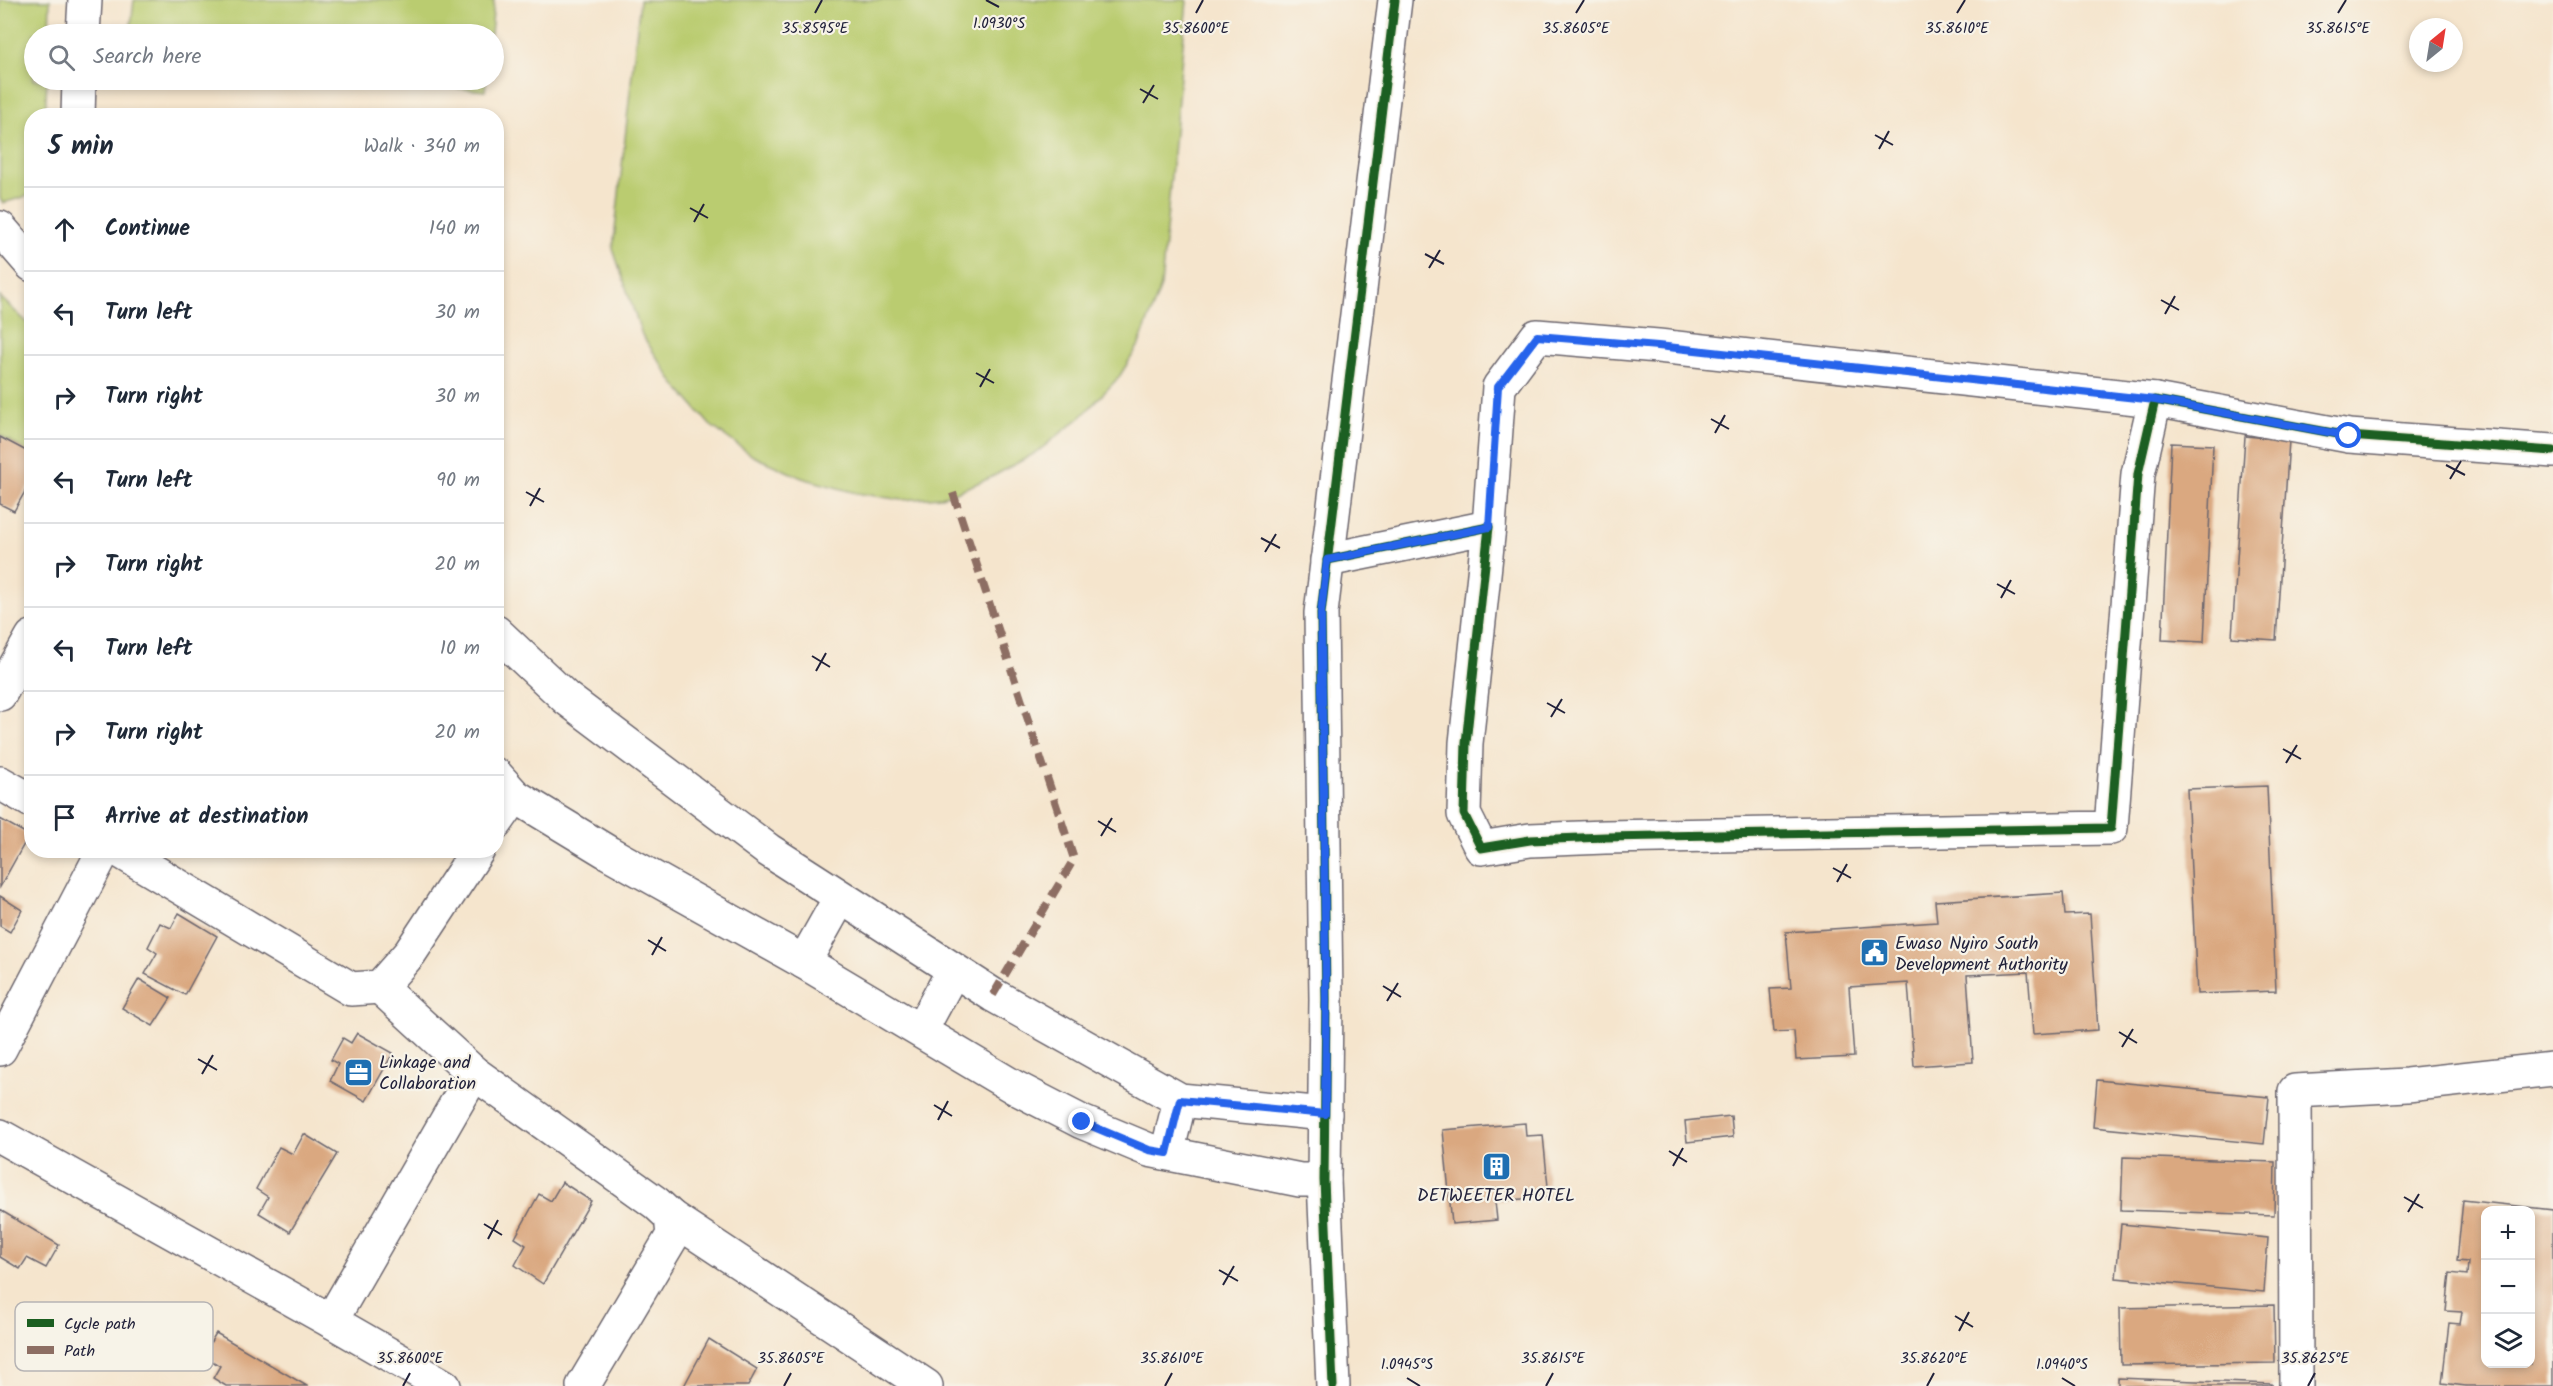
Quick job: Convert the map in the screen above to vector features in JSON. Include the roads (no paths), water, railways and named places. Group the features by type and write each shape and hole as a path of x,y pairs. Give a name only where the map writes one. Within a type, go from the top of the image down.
{"street":[{"path":"84,24 85,0"},
{"path":"1333,1386 1324,1180 1326,999 1321,613 1395,0"},
{"path":"78,108 79,90"},
{"path":"2155,400 2138,474 2111,828 1605,837 1530,840 1481,848 1464,814 1464,790 1466,743 1489,527 1498,387 1537,336 1658,346 2155,400 2349,436 2553,451"},
{"path":"1327,560 1489,527"},
{"path":"504,640 566,698 768,850 953,971 1180,1100 1325,1114"},
{"path":"0,694 24,651"},
{"path":"0,783 24,796"},
{"path":"506,785 609,853 804,962 1014,1087 1082,1122 1149,1150 1299,1180 1324,1180"},
{"path":"0,1049 100,858"},
{"path":"131,858 351,989 380,987 410,953 473,858"},
{"path":"804,962 840,898"},
{"path":"921,1030 953,971"},
{"path":"380,987 474,1073 656,1203 671,1217 926,1386"},
{"path":"2296,1386 2295,1091 2407,1085 2553,1069"},
{"path":"331,1321 474,1073"},
{"path":"1167,1153 1180,1100"},
{"path":"0,1136 444,1386"},
{"path":"583,1386 673,1235 671,1217"}],"place":[{"name":"Ewaso Nyiro South Development Authority","path":"1874,953"},
{"name":"Linkage and Collaboration","path":"358,1072"},
{"name":"DETWEETER HOTEL","path":"1496,1166"}]}
